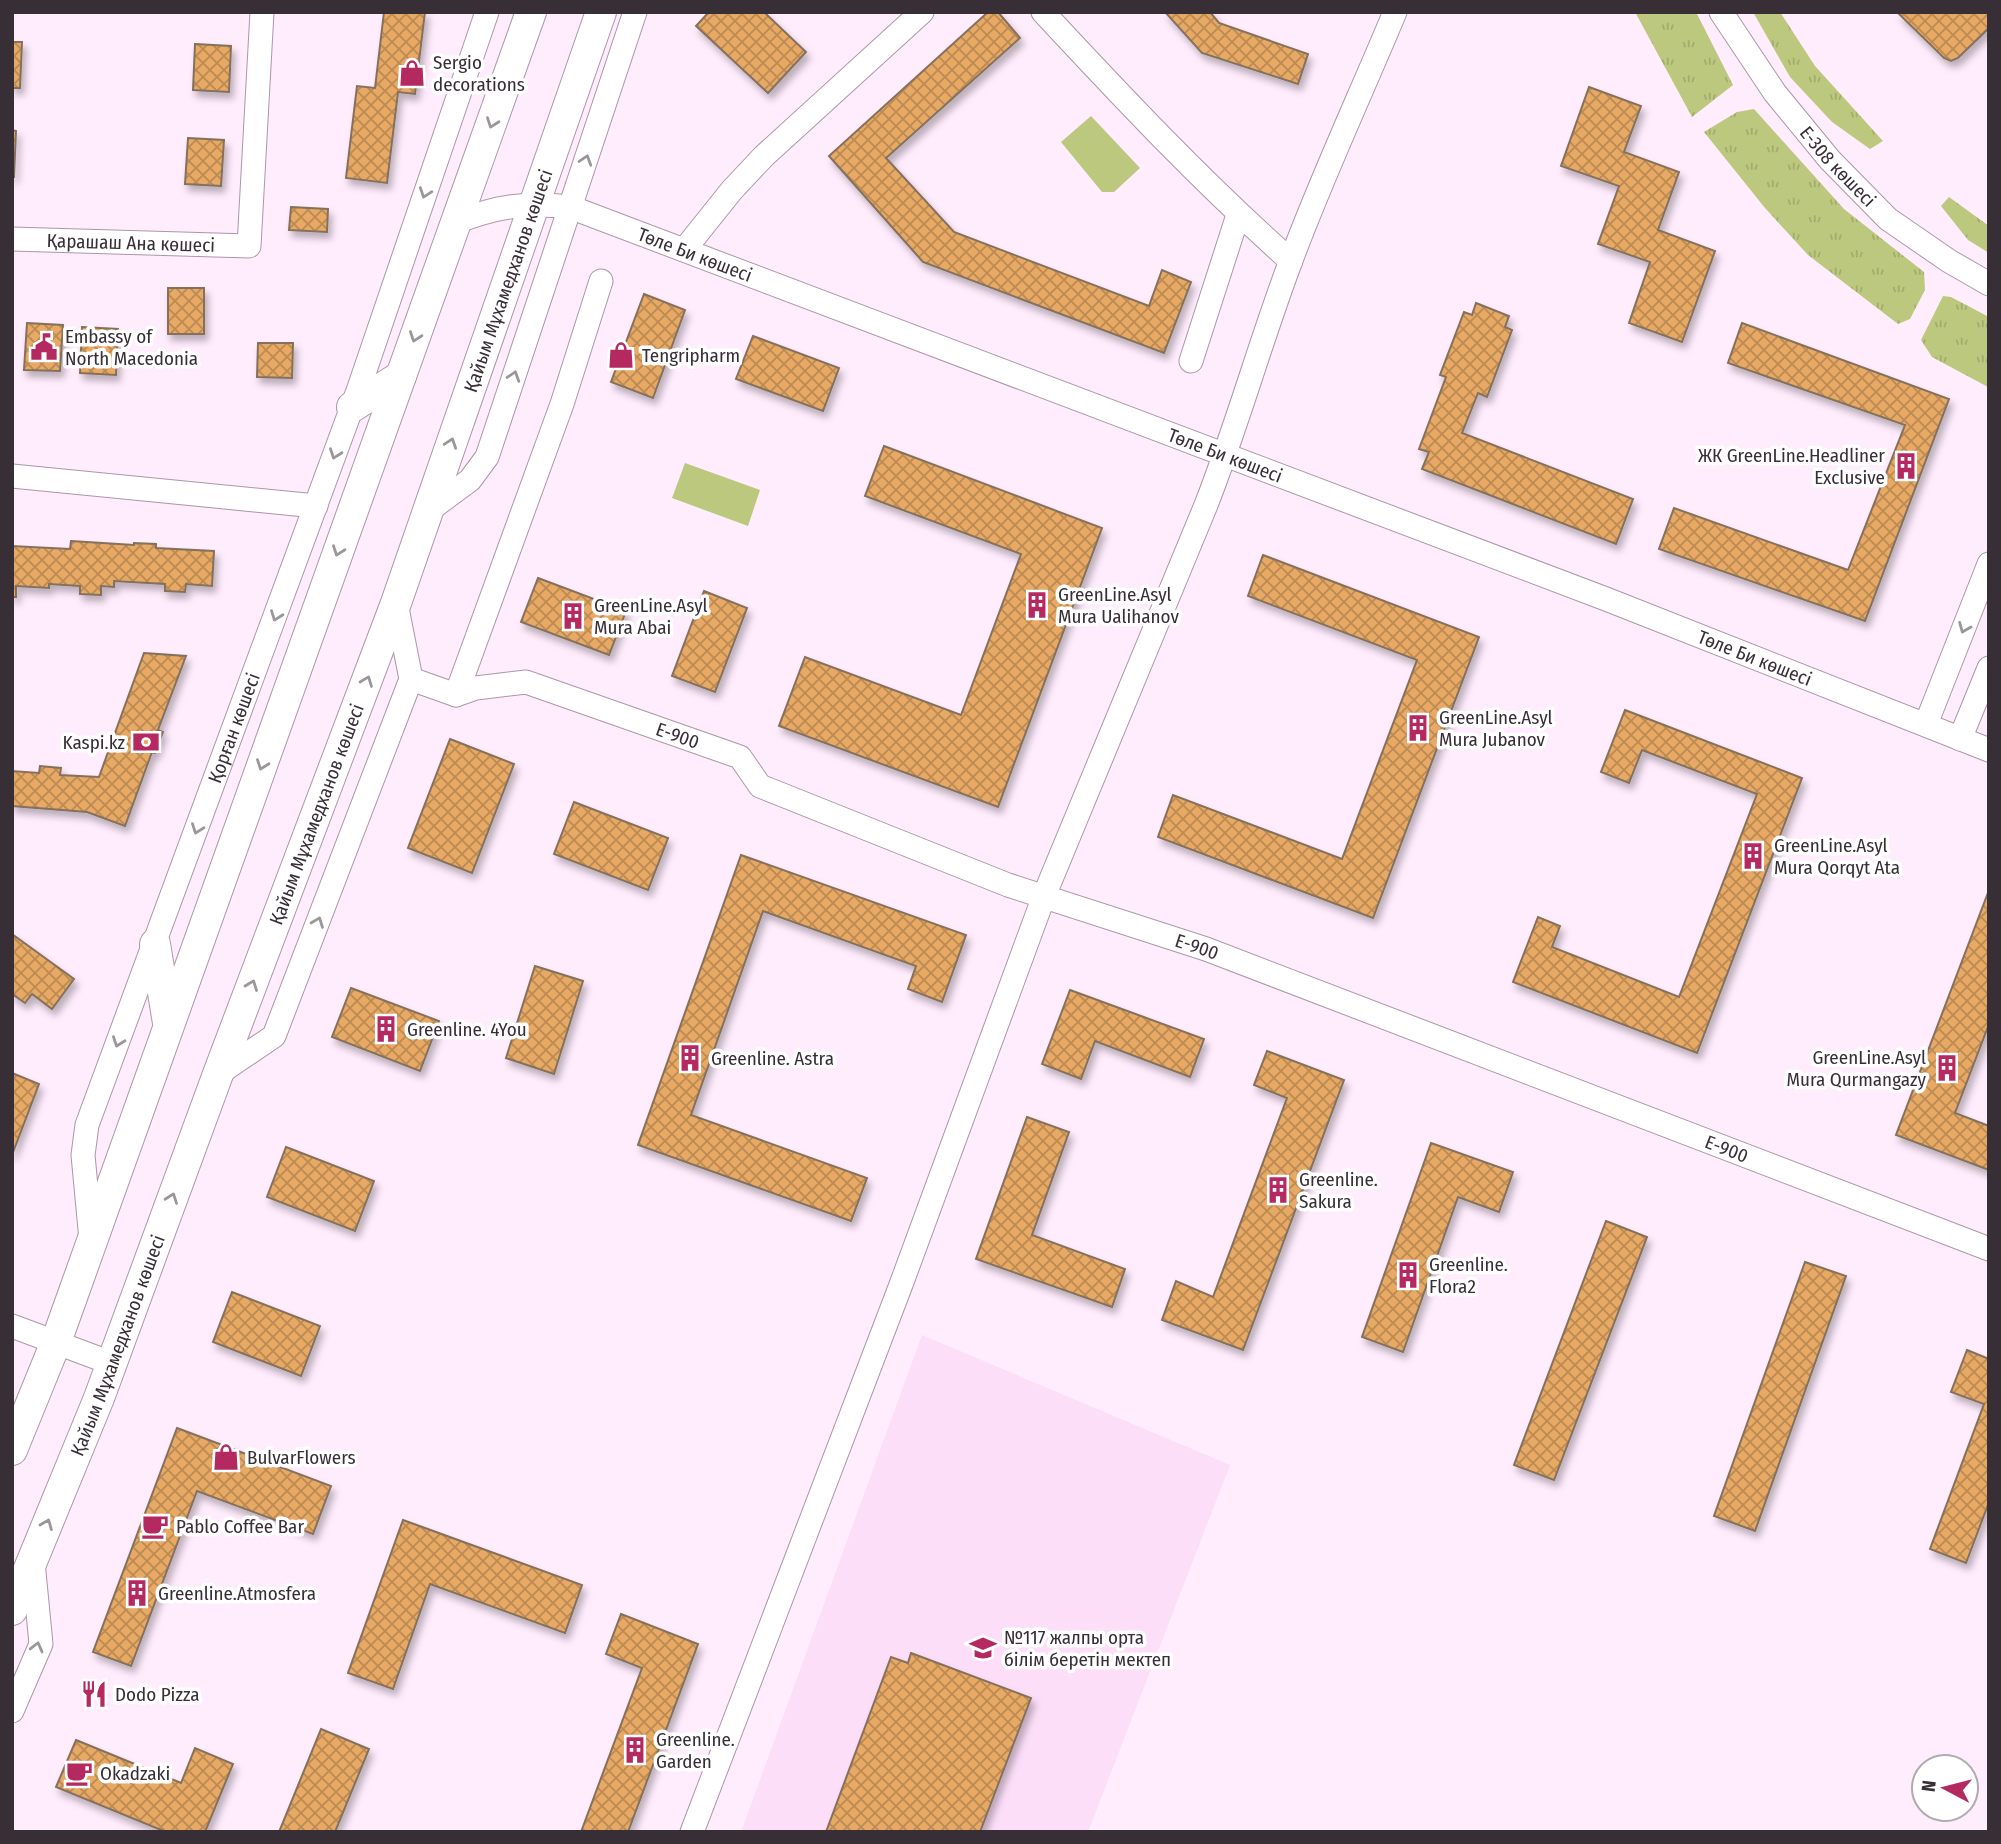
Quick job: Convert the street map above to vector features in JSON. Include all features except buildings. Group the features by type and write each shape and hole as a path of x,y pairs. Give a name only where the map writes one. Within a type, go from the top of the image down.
{"main road":[{"path":"12,1450 56,1342 531,12"},
{"name":"Қайым Мұхамедханов көшесі","path":"12,1610 99,1398 396,603 601,12"},
{"path":"352,407 401,376"},
{"path":"155,943 168,1027"}],"street":[{"name":"Қарашаш Ана көшесі","path":"12,239 249,246 262,12"},
{"name":"Қорған көшесі","path":"91,1243 83,1155 88,1125 352,407 487,12"},
{"path":"428,511 470,480 486,457 635,12"},
{"path":"684,250 732,190 764,156 921,12"},
{"path":"1043,12 1164,142 1238,215 1291,261"},
{"path":"692,1832 902,1282 1044,896 1226,456 1239,409 1291,261 1395,12"},
{"name":"Е-308 көшесі","path":"1721,12 1774,93 1839,170 1888,219 1949,261 1989,284"},
{"name":"Төле Би көшесі","path":"456,222 491,209 535,203 570,207 1593,594 1989,750"},
{"path":"1191,361 1238,215"},
{"path":"411,679 456,695 562,404 601,281"},
{"path":"12,476 316,506"},
{"path":"1926,724 1989,564"},
{"path":"218,1074 274,1036 411,679 396,603"},
{"path":"1960,739 1989,668"},
{"name":"E-900","path":"456,695 476,688 526,682 740,757 760,786 1008,885 1206,949 1989,1249"},
{"path":"12,1325 111,1363"},
{"path":"12,1711 41,1644 33,1559"}],"shaded area":[{"name":"№117 жалпы орта білім беретін мектеп","path":"922,1335 1230,1465 1088,1832 741,1832"}],"green space":[{"path":"1635,12 1696,12 1733,85 1692,117"},
{"path":"1753,12 1780,12 1815,66 1883,141 1870,149 1832,122 1790,77"},
{"path":"1754,109 1844,209 1924,272 1925,290 1910,319 1898,324 1808,255 1765,208 1704,132 1737,112"},
{"path":"1091,116 1140,168 1114,192 1102,192 1061,142"},
{"path":"1949,197 1989,226 1989,253 1968,240 1941,206"},
{"path":"1943,296 1951,297 1989,317 1988,387 1932,357 1921,340"},
{"path":"685,463 760,490 748,526 672,498"}],"place":[{"name":"Sergio decorations","path":"412,73"},
{"name":"Embassy of North Macedonia","path":"44,347"},
{"name":"Tengripharm","path":"621,355"},
{"name":"ЖК GreenLine.Headliner Exclusive","path":"1906,466"},
{"name":"GreenLine.Asyl Mura Ualihanov","path":"1037,605"},
{"name":"GreenLine.Asyl Mura Abai","path":"573,616"},
{"name":"GreenLine.Asyl Mura Jubanov","path":"1418,728"},
{"name":"Kaspi.kz","path":"146,742"},
{"name":"GreenLine.Asyl Mura Qorqyt Ata","path":"1753,856"},
{"name":"Greenline. 4You","path":"386,1029"},
{"name":"Greenline. Astra","path":"690,1058"},
{"name":"GreenLine.Asyl Mura Qurmangazy","path":"1947,1068"},
{"name":"Greenline. Sakura","path":"1278,1190"},
{"name":"Greenline. Flora2","path":"1408,1275"},
{"name":"BulvarFlowers","path":"226,1457"},
{"name":"Pablo Coffee Bar","path":"155,1526"},
{"name":"Greenline.Atmosfera","path":"137,1593"},
{"name":"№117 жалпы орта білім беретін мектеп","path":"983,1648"},
{"name":"Dodo Pizza","path":"94,1694"},
{"name":"Greenline. Garden","path":"635,1750"},
{"name":"Okadzaki","path":"79,1773"}]}
